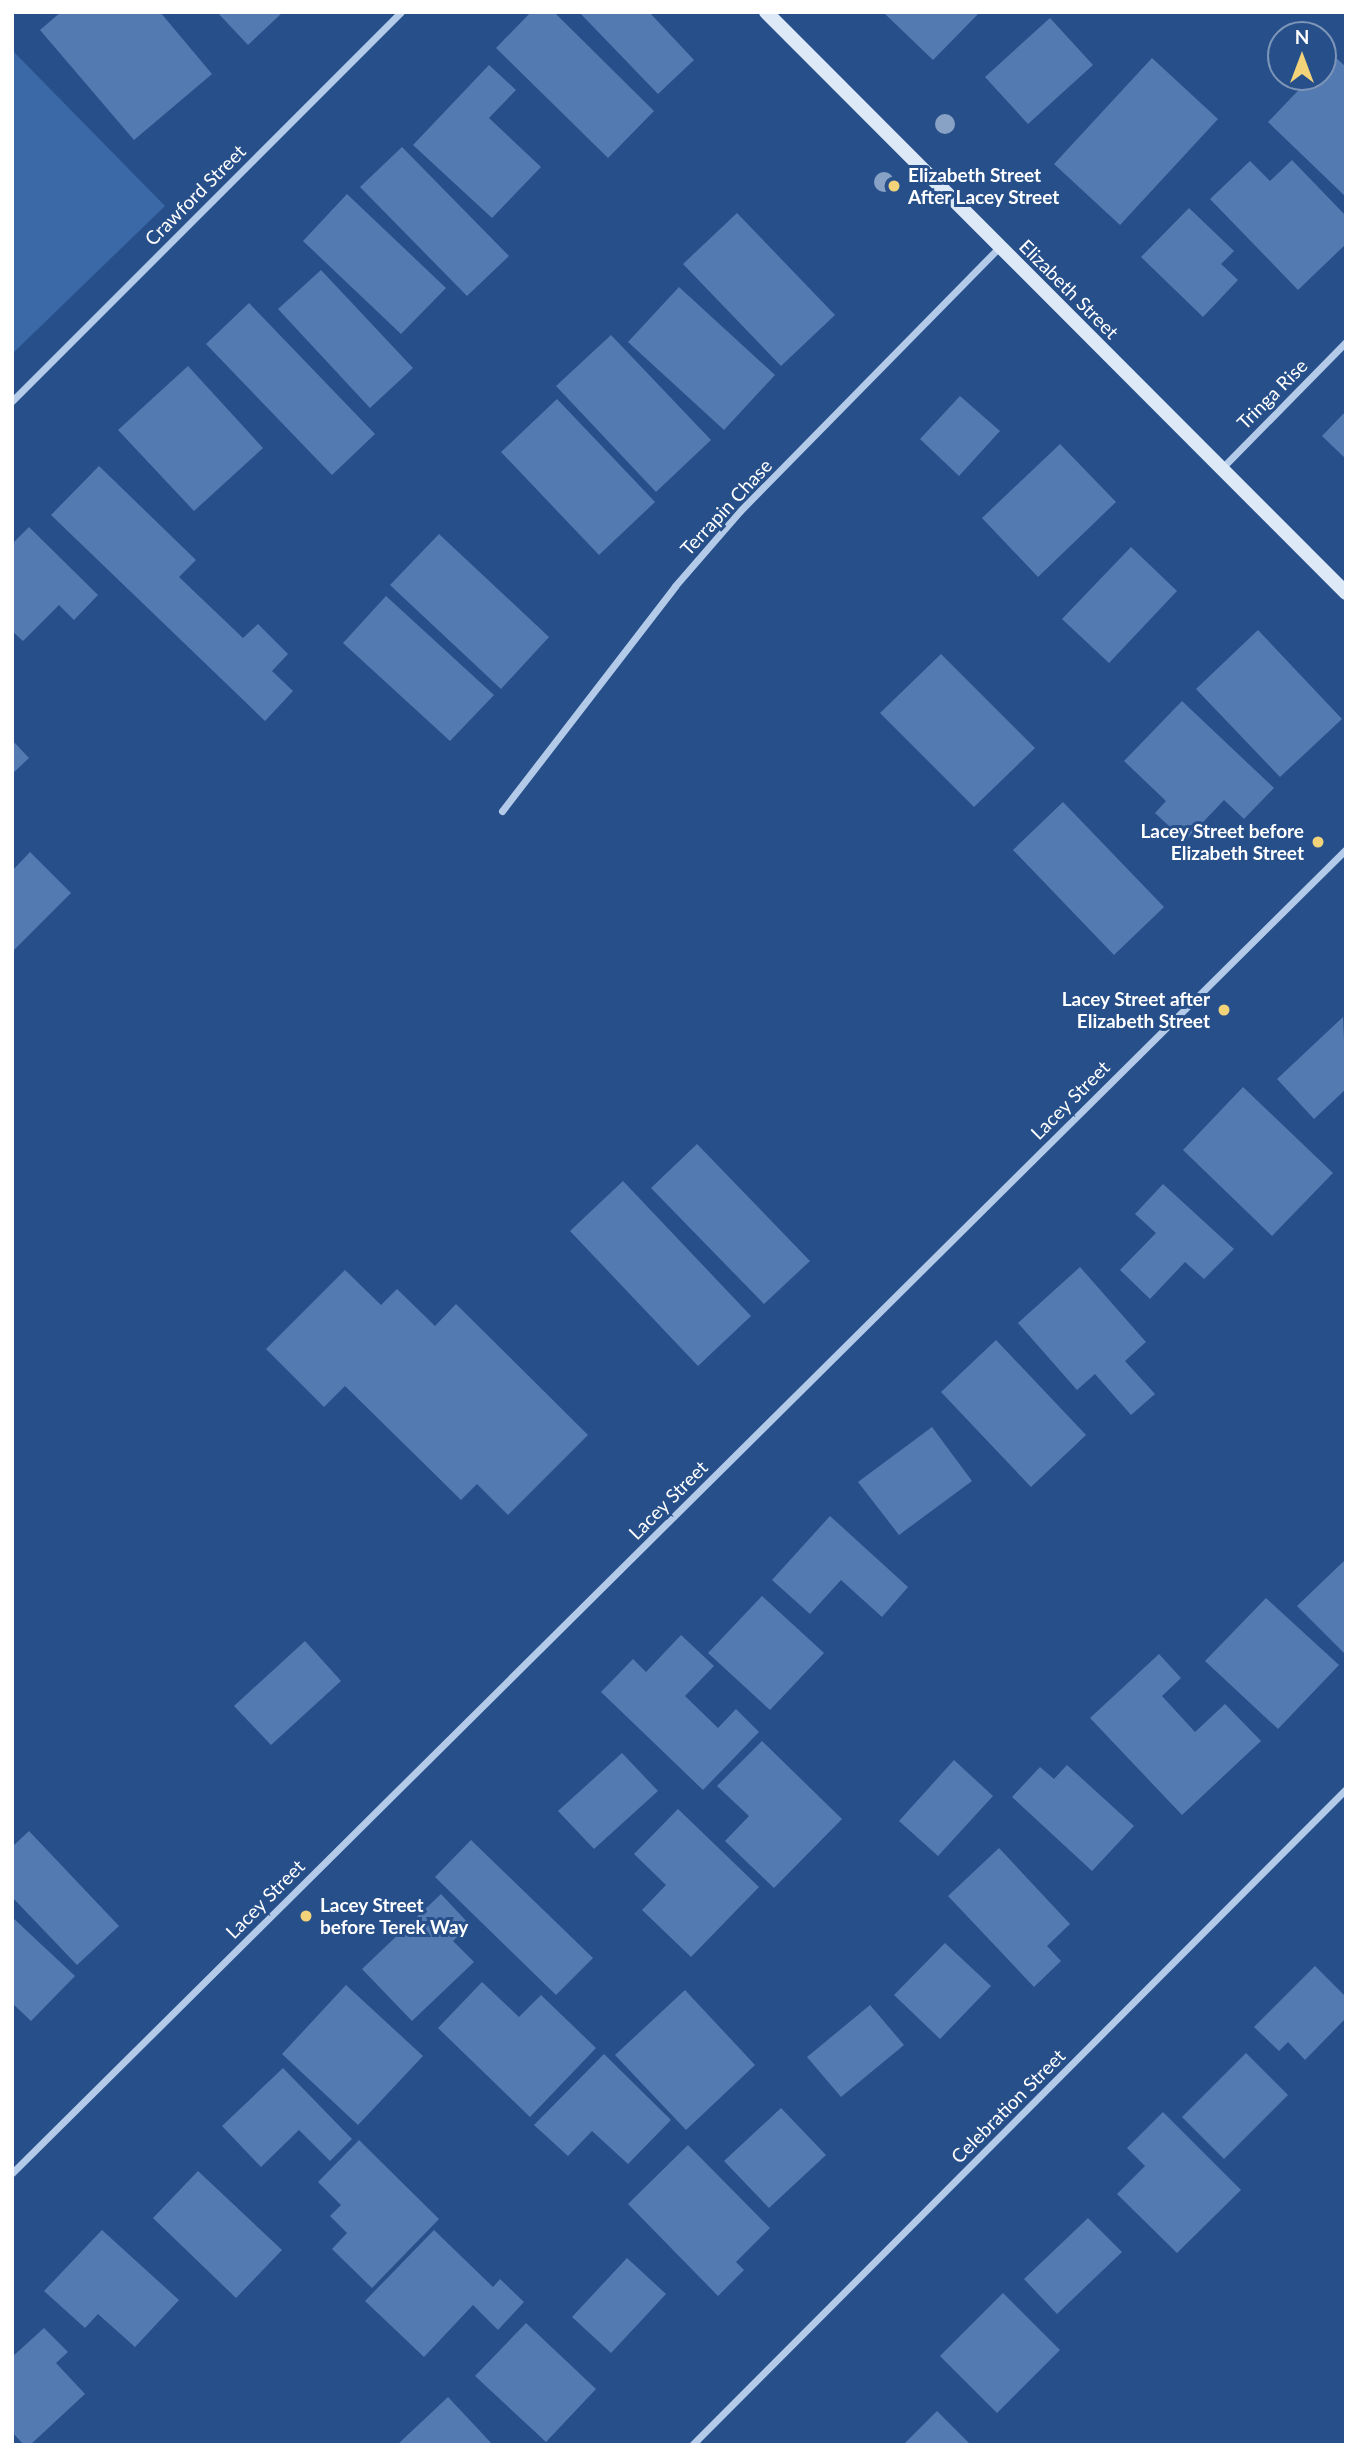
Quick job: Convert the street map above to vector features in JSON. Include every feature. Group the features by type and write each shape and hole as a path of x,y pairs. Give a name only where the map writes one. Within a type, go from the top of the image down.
{"street":[{"name":"Crawford Street","path":"12,401 401,12"},
{"name":"Elizabeth Street","path":"765,12 1346,593"},
{"name":"Terrapin Chase","path":"502,810 675,586 732,521 999,247"},
{"name":"Tringa Rise","path":"1221,468 1346,342"},
{"name":"Lacey Street","path":"12,2173 1346,849"},
{"name":"Celebration Street","path":"692,2445 1346,1789"}],"shaded area":[{"path":"12,50 165,206 12,354"}],"building":[{"path":"61,12 160,12 212,74 134,140 40,30"},
{"path":"217,12 283,12 248,45"},
{"path":"531,12 554,12 654,111 608,158 496,48"},
{"path":"579,12 649,12 694,60 658,94"},
{"path":"883,12 980,12 933,60"},
{"path":"1050,18 1093,65 1028,124 985,77"},
{"path":"1152,58 1218,119 1120,225 1054,164"},
{"path":"1337,59 1346,67 1346,197 1268,122 1298,91 1337,91"},
{"path":"489,65 516,90 489,118 541,167 492,218 413,145"},
{"path":"402,147 509,256 467,296 360,187"},
{"path":"1292,160 1346,216 1346,244 1298,290 1210,199 1250,161 1270,181"},
{"path":"347,194 446,288 401,334 303,241"},
{"path":"1189,208 1234,251 1221,264 1238,280 1203,317 1141,257"},
{"path":"737,213 835,315 781,366 683,264"},
{"path":"321,270 413,368 370,408 278,309"},
{"path":"679,287 775,375 724,430 628,342"},
{"path":"249,303 375,434 332,475 206,344"},
{"path":"611,335 711,440 656,492 556,386"},
{"path":"188,366 263,448 194,511 118,430"},
{"path":"960,396 1000,431 959,476 920,439"},
{"path":"557,399 655,502 599,555 501,452"},
{"path":"1346,411 1346,459 1322,436"},
{"path":"1060,444 1116,502 1038,577 982,518"},
{"path":"99,466 196,560 179,577 243,638 258,624 288,654 272,671 293,691 265,721 51,515"},
{"path":"29,527 98,595 74,620 59,605 23,641 12,631 12,544"},
{"path":"439,534 549,637 501,689 390,585"},
{"path":"1131,547 1177,591 1109,663 1062,619"},
{"path":"386,596 494,695 450,741 343,643"},
{"path":"1258,630 1342,719 1280,777 1196,689"},
{"path":"941,654 1035,748 974,807 880,713"},
{"path":"1182,701 1274,788 1244,819 1224,800 1185,841 1155,813 1166,801 1124,761"},
{"path":"12,740 29,758 12,774"},
{"path":"1063,802 1164,907 1114,955 1013,850"},
{"path":"30,852 71,893 12,952 12,871"},
{"path":"1343,1017 1346,1089 1314,1119 1277,1079"},
{"path":"1243,1087 1333,1173 1272,1236 1183,1150"},
{"path":"697,1144 810,1261 764,1304 651,1188"},
{"path":"623,1181 751,1316 698,1366 570,1231"},
{"path":"1163,1184 1234,1249 1204,1279 1185,1262 1150,1299 1120,1270 1156,1233 1135,1214"},
{"path":"1080,1267 1146,1342 1125,1361 1155,1394 1131,1415 1095,1374 1077,1390 1018,1323"},
{"path":"345,1270 381,1305 397,1289 435,1326 456,1304 588,1435 508,1515 477,1484 461,1500 345,1386 324,1407 266,1349"},
{"path":"996,1340 1086,1435 1031,1487 941,1392"},
{"path":"932,1427 972,1481 899,1535 858,1482"},
{"path":"830,1516 908,1587 882,1617 841,1580 810,1614 772,1580"},
{"path":"1346,1559 1346,1655 1297,1606"},
{"path":"762,1596 824,1653 770,1710 708,1653"},
{"path":"1266,1598 1339,1665 1278,1729 1205,1661"},
{"path":"681,1635 714,1666 685,1696 718,1728 736,1709 759,1732 703,1790 601,1692 633,1659 646,1672"},
{"path":"305,1641 341,1681 271,1745 234,1706"},
{"path":"1159,1654 1181,1678 1162,1696 1195,1732 1225,1704 1261,1741 1182,1815 1090,1718"},
{"path":"762,1741 842,1819 774,1888 725,1841 749,1816 717,1786"},
{"path":"622,1753 658,1791 594,1849 558,1811"},
{"path":"954,1760 993,1796 938,1856 899,1821"},
{"path":"1067,1765 1134,1826 1092,1871 1012,1797 1040,1767 1054,1779"},
{"path":"678,1809 759,1887 691,1957 642,1910 666,1885 634,1854"},
{"path":"29,1831 119,1926 77,1965 12,1897 12,1847"},
{"path":"471,1840 593,1958 556,1995 435,1877"},
{"path":"999,1848 1070,1924 1047,1946 1061,1961 1034,1987 948,1896"},
{"path":"441,1894 470,1925 453,1941 474,1962 412,2021 362,1969"},
{"path":"12,1917 75,1976 31,2021 12,2003"},
{"path":"945,1943 991,1986 940,2039 894,1995"},
{"path":"1315,1966 1346,1997 1346,2018 1305,2060 1288,2042 1279,2051 1254,2027"},
{"path":"482,1982 519,2017 541,1995 596,2048 530,2117 438,2028"},
{"path":"346,1985 423,2056 358,2125 282,2054"},
{"path":"685,1990 755,2065 686,2130 615,2055"},
{"path":"870,2005 904,2045 841,2097 807,2057"},
{"path":"1246,2053 1288,2095 1224,2159 1182,2117"},
{"path":"604,2054 671,2120 628,2164 592,2131 568,2156 534,2125"},
{"path":"283,2068 352,2139 330,2161 299,2130 261,2167 222,2126"},
{"path":"781,2108 826,2155 769,2208 724,2161"},
{"path":"1163,2112 1241,2190 1177,2253 1117,2194 1145,2166 1127,2148"},
{"path":"359,2140 439,2219 372,2288 332,2249 347,2233 330,2216 341,2205 318,2182"},
{"path":"688,2145 770,2228 736,2262 744,2270 718,2296 628,2204"},
{"path":"198,2171 282,2250 236,2298 153,2218"},
{"path":"1088,2218 1122,2252 1057,2314 1024,2279"},
{"path":"102,2230 179,2300 135,2347 98,2314 85,2328 44,2291"},
{"path":"434,2230 493,2287 500,2279 524,2302 498,2330 473,2305 424,2357 365,2301"},
{"path":"627,2258 666,2294 611,2353 572,2317"},
{"path":"1003,2293 1060,2350 997,2413 940,2356"},
{"path":"526,2323 596,2389 546,2442 475,2376"},
{"path":"44,2328 68,2352 56,2363 85,2394 30,2445 24,2445 12,2432 12,2357"},
{"path":"448,2397 493,2445 397,2445"},
{"path":"937,2411 971,2445 903,2445"}],"place":[{"name":"Elizabeth Street After Lacey Street","path":"894,186"},
{"name":"Lacey Street before Elizabeth Street","path":"1318,842"},
{"name":"Lacey Street after Elizabeth Street","path":"1224,1010"},
{"name":"Lacey Street before Terek Way","path":"306,1916"}]}
